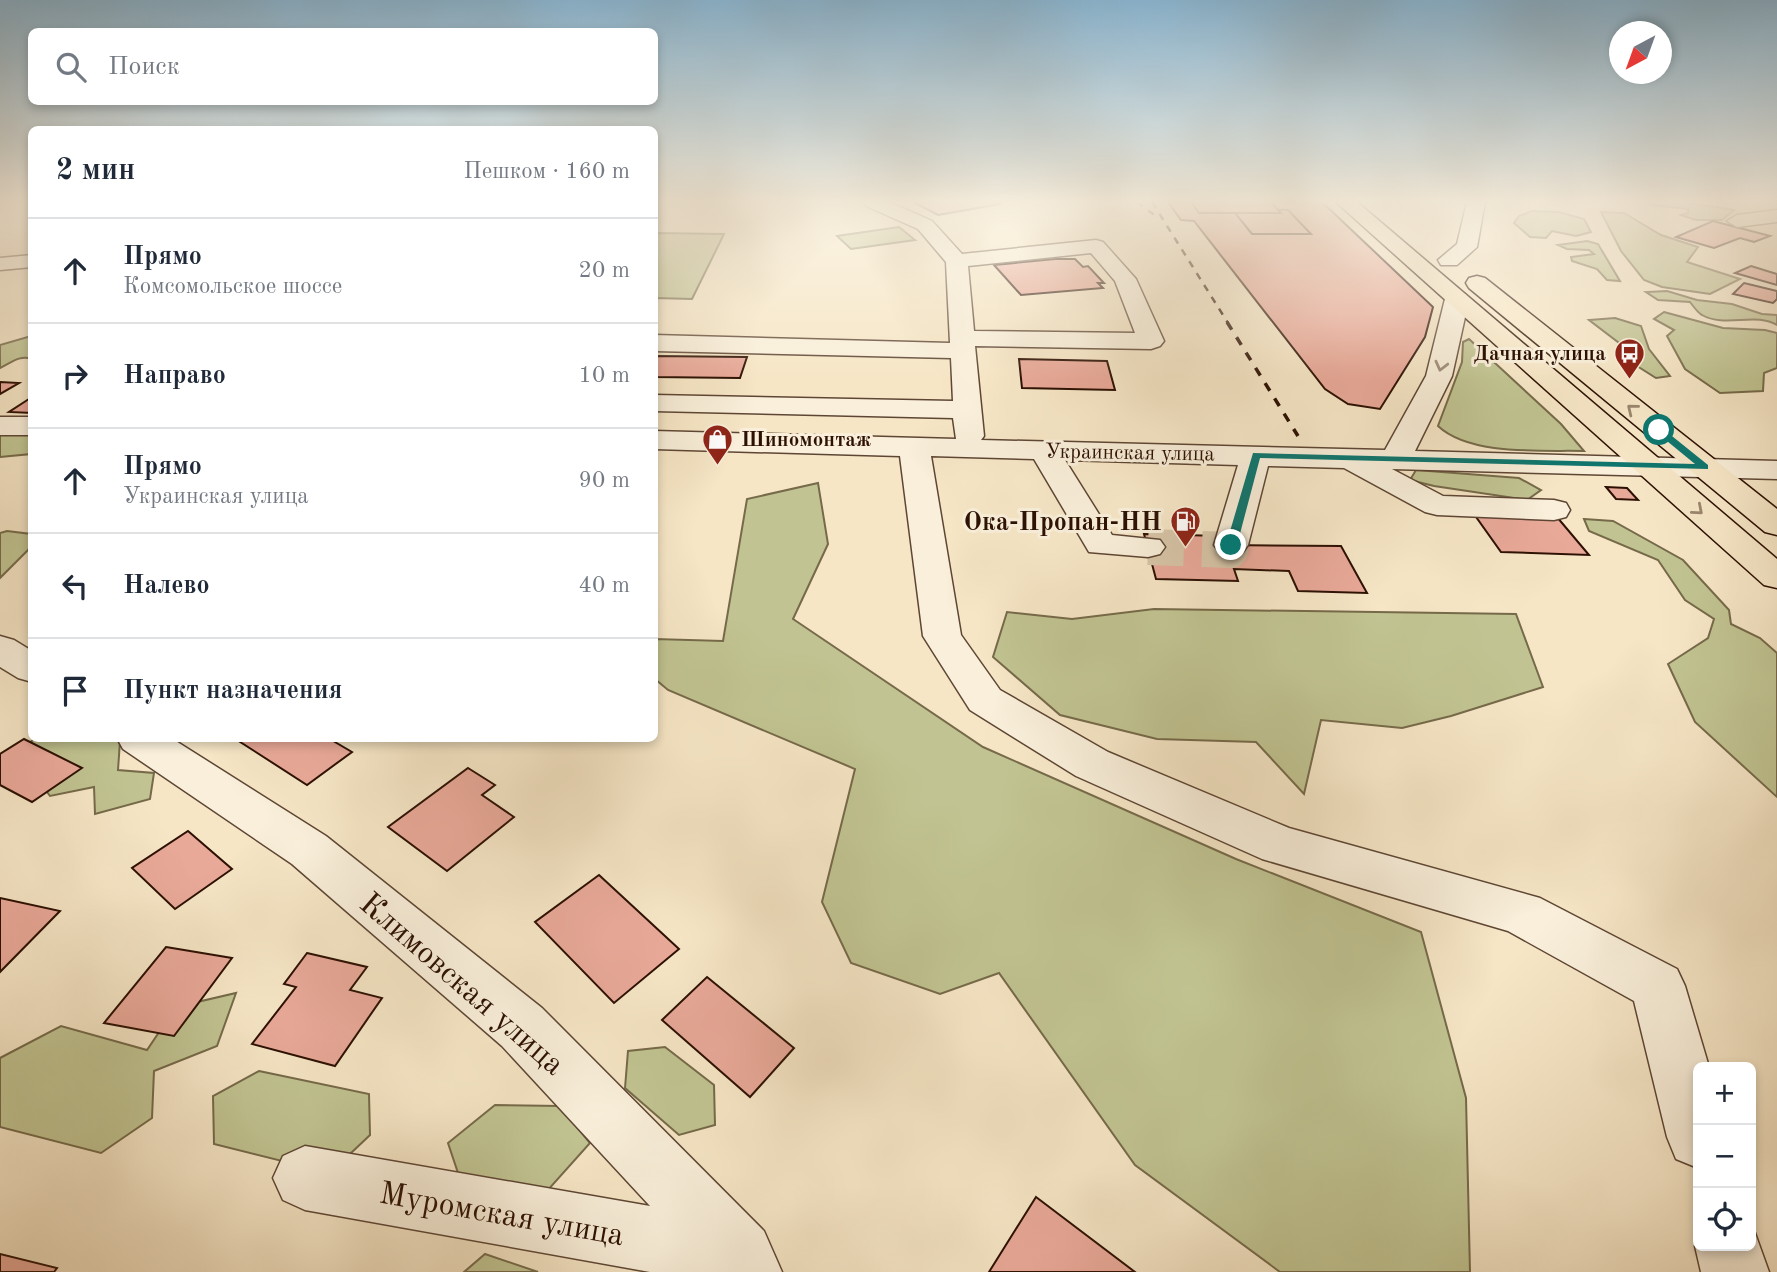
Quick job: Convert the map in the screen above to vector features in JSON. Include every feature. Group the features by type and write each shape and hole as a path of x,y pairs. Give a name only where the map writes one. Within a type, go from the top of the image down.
{"main road":[{"path":"1414,261 1777,577"},
{"path":"1450,261 1777,525"}],"street":[{"path":"0,264 28,261"},
{"path":"957,261 970,449"},
{"path":"658,342 963,345 1151,341 1125,279 1109,261"},
{"path":"1396,459 1439,376 1457,299"},
{"path":"658,403 967,410"},
{"path":"0,426 28,426"},
{"name":"Украинская улица","path":"658,440 1777,470"},
{"path":"914,447 942,636 985,700 1092,764 1279,845 1522,913 1658,986 1695,1125"},
{"path":"1044,451 1101,545 1147,547"},
{"path":"1231,545 1256,455"},
{"path":"1347,457 1437,505 1554,510"},
{"path":"0,649 28,666"},
{"name":"Климовская улица","path":"144,742 309,850 522,1027 744,1264"},
{"name":"Муромская улица","path":"305,1178 744,1264"},
{"path":"1729,1251 1735,1272"}],"green space":[{"path":"658,261 711,261 692,299 658,298"},
{"path":"1573,261 1608,261 1620,281 1607,280 1597,269"},
{"path":"1629,261 1687,261 1740,279 1710,294 1662,287 1644,280"},
{"path":"1667,291 1697,300 1732,304 1762,314 1777,315 1777,325 1760,320 1711,319 1700,314 1690,302 1658,300 1646,292"},
{"path":"1664,312 1723,328 1777,333 1777,368 1764,373 1763,391 1720,393 1685,369 1667,336 1674,330 1654,319"},
{"path":"1615,318 1641,326 1649,349 1670,376 1656,378 1618,354 1623,346 1589,320"},
{"path":"28,337 28,358 19,359 0,368 0,345"},
{"path":"1469,339 1561,424 1584,451 1528,451 1487,447 1452,436 1438,426 1462,362 1463,342"},
{"path":"28,430 28,454 0,457 0,434"},
{"path":"1416,470 1519,478 1541,490 1527,500 1434,486 1410,480"},
{"path":"818,483 828,544 793,619 983,747 1236,859 1421,932 1466,1098 1470,1272 1280,1272 1135,1165 999,973 940,994 851,963 822,902 855,769 668,690 658,682 658,639 723,641 747,499"},
{"path":"1584,519 1613,521 1683,560 1729,610 1731,624 1760,638 1777,653 1777,797 1695,722 1668,664 1708,638 1714,619 1685,600 1658,560 1589,531"},
{"path":"7,531 28,534 28,550 0,578 0,533"},
{"path":"1154,609 1516,614 1543,687 1451,716 1402,728 1321,720 1304,794 1256,742 1157,739 1060,715 993,657 1007,612 1072,619"},
{"path":"31,742 120,742 118,770 154,773 150,799 95,814 94,787 50,796 18,753"},
{"path":"236,993 217,1046 154,1071 152,1118 101,1153 0,1127 0,1058 61,1026 147,1050 176,1007"},
{"path":"665,1047 714,1085 715,1125 679,1135 625,1088 628,1051"},
{"path":"259,1071 369,1094 370,1135 330,1173 214,1144 213,1096"},
{"path":"495,1105 560,1106 590,1143 539,1200 462,1185 448,1143"},
{"path":"485,1254 538,1272 464,1272"}],"building":[{"path":"1077,261 1083,267 1088,266 1104,283 1098,283 1103,288 1021,295 994,265"},
{"path":"1225,261 1385,261 1433,307 1425,337 1380,409 1348,404 1325,389"},
{"path":"1751,266 1777,274 1777,285 1735,273"},
{"path":"1744,283 1777,291 1777,299 1773,303 1733,294"},
{"path":"658,356 747,357 740,378 658,377"},
{"path":"1019,359 1107,361 1115,390 1022,388"},
{"path":"0,382 19,383 0,394"},
{"path":"28,400 28,413 9,412"},
{"path":"1606,487 1627,488 1638,500 1616,499"},
{"path":"1474,514 1557,517 1589,555 1501,552"},
{"path":"1144,534 1221,536 1225,545 1341,546 1367,593 1298,591 1289,571 1234,569 1238,581 1156,579"},
{"path":"24,739 82,768 32,802 0,785 0,754"},
{"path":"240,742 335,742 352,752 307,785"},
{"path":"468,768 495,785 482,795 514,817 447,871 388,827"},
{"path":"188,831 232,869 175,909 132,868"},
{"path":"599,875 679,949 614,1003 535,922"},
{"path":"0,898 60,911 0,972"},
{"path":"166,947 232,958 174,1036 104,1023"},
{"path":"307,953 367,967 350,990 382,998 335,1066 252,1044 296,987 284,984"},
{"path":"707,977 794,1048 750,1097 662,1020"},
{"path":"1036,1197 1135,1272 989,1272"},
{"path":"0,1254 57,1268 54,1272 0,1272"}],"tunnel":[{"path":"1148,547 1230,550 1231,545"}],"railway":[{"path":"1189,261 1228,323"},
{"path":"1227,322 1298,436"}],"place":[{"name":"Дачная улица","path":"1629,380"},
{"name":"Шиномонтаж","path":"718,466"},
{"name":"Ока-Пропан-НН","path":"1185,548"}],"route":[{"path":"1231,545 1256,455 1705,467 1659,430"}]}
